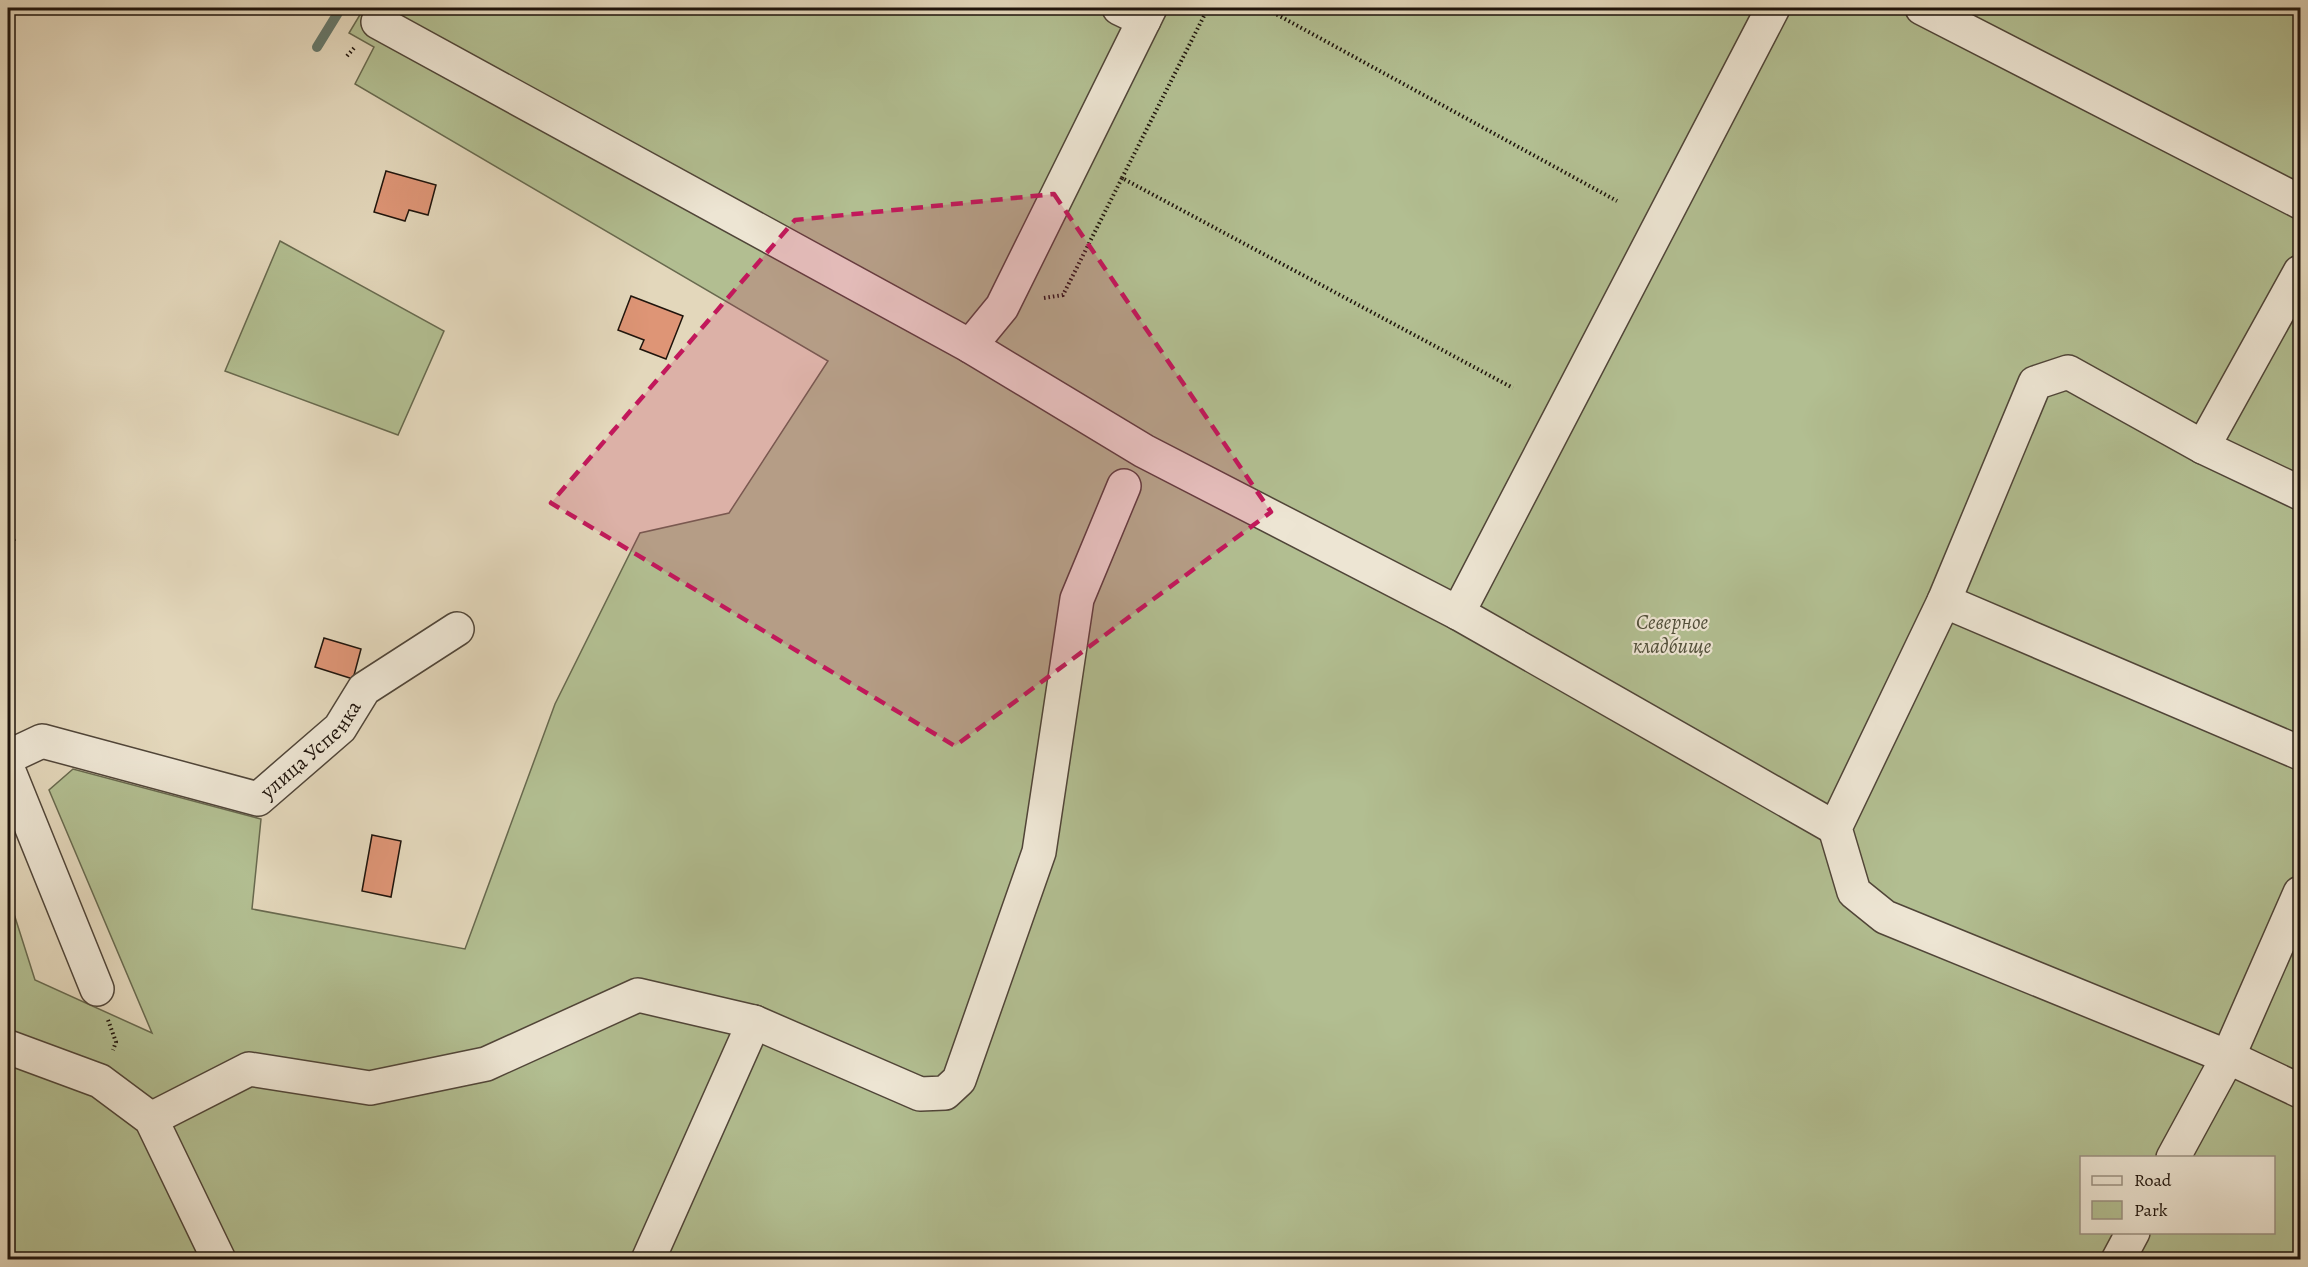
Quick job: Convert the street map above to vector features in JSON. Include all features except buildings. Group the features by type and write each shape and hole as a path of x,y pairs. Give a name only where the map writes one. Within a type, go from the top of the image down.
{"street":[{"path":"1458,613 1773,8"},
{"path":"1922,8 2301,202"},
{"path":"970,346 1002,307 1137,12"},
{"path":"378,22 970,346 1144,451 1458,613 1835,828"},
{"path":"2204,447 2301,272"},
{"path":"2301,493 2204,447 2068,372 2035,383 1944,601 1835,828 1854,892 1885,917 2228,1057 2301,1091"},
{"path":"151,1119 249,1069 370,1088 486,1064 639,995 754,1022 920,1094 945,1093 958,1080 1039,852 1077,599 1124,486"},
{"path":"1944,601 2301,753"},
{"name":"улица Успенка","path":"8,757 42,741 258,799 340,728 364,689 457,629"},
{"path":"8,769 96,989"},
{"path":"2174,1156 2228,1057 2301,893"},
{"path":"648,1260 754,1022"},
{"path":"8,1047 100,1081 151,1119 219,1260"},
{"path":"2118,1260 2132,1234"}],"path":[{"path":"1002,307 1063,294 1209,8"},
{"path":"1265,8 1617,201"},
{"path":"1122,178 1513,388"},
{"path":"96,989 116,1042 100,1081"}],"highlighted area":[{"path":"1054,194 1271,512 955,746 551,503 795,220"}],"green space":[{"name":"Северное кладбище","path":"364,8 2300,8 2300,1259 8,1259 8,895 35,980 152,1033 49,790 73,769 261,819 252,909 465,949 555,704 640,533 729,513 828,361 355,84 374,47 349,33"},
{"path":"280,241 444,331 398,435 225,371"}],"waterway":[{"path":"317,47 341,8"}]}
